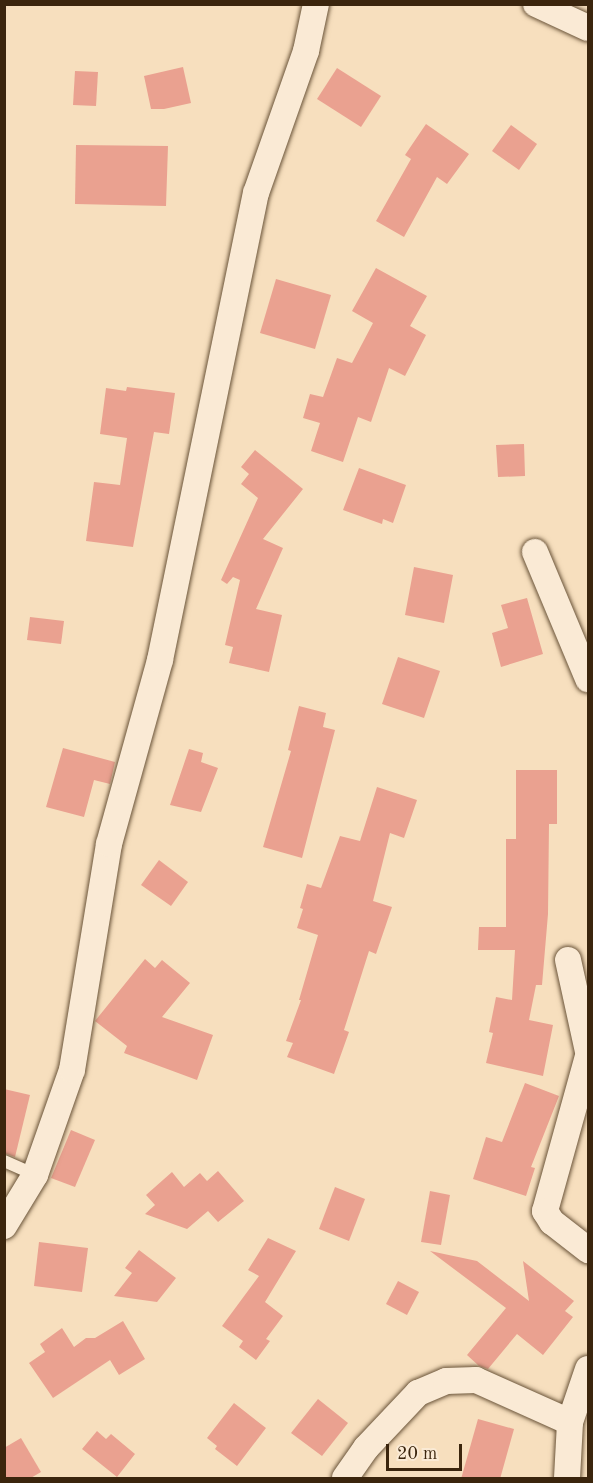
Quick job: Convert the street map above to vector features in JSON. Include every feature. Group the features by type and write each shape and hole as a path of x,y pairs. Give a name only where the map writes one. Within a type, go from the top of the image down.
{"street":[{"path":"4,1226 35,1175 72,1070 109,844 160,660 256,193 306,51 316,4"},
{"path":"536,4 588,28"},
{"path":"535,552 588,679"},
{"path":"568,960 588,1054 545,1211 552,1222 588,1250"},
{"path":"345,1479 366,1448 418,1393 446,1381 476,1380 570,1422"},
{"path":"567,1479 570,1422 586,1384"}],"lane":[{"path":"4,1161 35,1175"}],"building":[{"path":"183,67 191,103 164,109 151,109 144,76"},
{"path":"337,68 381,96 361,127 317,99"},
{"path":"75,71 98,72 96,106 73,105"},
{"path":"426,124 469,154 447,184 437,177 404,237 376,221 411,159 405,155"},
{"path":"511,125 537,144 519,170 492,151"},
{"path":"76,145 168,146 166,206 75,204"},
{"path":"376,268 427,296 410,326 426,335 405,376 389,368 371,422 358,417 343,462 311,451 320,423 303,418 310,394 323,397 337,358 352,363 373,323 352,311"},
{"path":"276,279 331,295 315,349 260,333"},
{"path":"127,387 175,393 169,434 154,432 133,547 86,541 94,482 120,485 127,438 100,434 106,388 126,391"},
{"path":"524,444 525,476 498,477 496,445"},
{"path":"255,450 303,489 263,539 283,548 256,609 282,615 269,672 229,663 233,647 225,645 240,580 233,577 227,584 221,580 258,498 241,484 249,474 241,467"},
{"path":"359,468 406,485 393,523 383,519 382,524 343,510"},
{"path":"414,567 453,575 444,623 405,615"},
{"path":"527,598 543,654 501,667 492,633 508,628 501,605"},
{"path":"30,617 64,621 61,644 27,640"},
{"path":"398,657 440,671 424,718 382,704"},
{"path":"299,706 326,713 323,727 335,730 302,858 263,847 291,751 288,750"},
{"path":"63,748 115,762 110,784 94,780 84,817 46,807"},
{"path":"189,749 203,753 201,762 218,768 201,812 170,805"},
{"path":"516,770 557,770 557,824 549,824 548,914 542,985 536,985 529,1020 553,1025 543,1076 486,1063 493,1033 489,1032 496,997 512,1000 515,950 478,950 479,927 506,927 506,839 516,839"},
{"path":"377,787 417,800 404,838 390,833 373,901 392,907 376,954 369,951 344,1030 349,1032 334,1074 287,1057 293,1043 286,1041 301,1000 299,1000 318,935 297,928 307,884 321,888 340,836 360,841"},
{"path":"159,860 188,882 171,906 141,885"},
{"path":"145,959 155,968 162,960 190,983 162,1017 213,1035 197,1080 124,1053 127,1046 95,1021"},
{"path":"525,1083 559,1096 531,1167 535,1168 526,1196 473,1179 486,1137 502,1142"},
{"path":"4,1089 30,1095 15,1157 4,1153"},
{"path":"71,1130 95,1140 75,1187 51,1178"},
{"path":"218,1171 244,1201 218,1222 208,1211 187,1229 145,1214 155,1205 146,1195 172,1172 184,1187 200,1173 207,1181"},
{"path":"335,1187 365,1199 349,1241 319,1229"},
{"path":"430,1191 450,1195 441,1245 421,1242"},
{"path":"268,1238 296,1251 265,1302 283,1316 266,1339 270,1341 256,1360 239,1347 243,1341 222,1326 259,1276 248,1270"},
{"path":"39,1242 88,1248 82,1292 34,1286"},
{"path":"139,1250 176,1278 157,1302 114,1296 132,1273 125,1268"},
{"path":"430,1251 477,1261 529,1301 523,1261 574,1301 565,1311 573,1317 543,1355 517,1334 488,1369 479,1366 467,1355 506,1308"},
{"path":"398,1281 419,1292 407,1315 386,1304"},
{"path":"123,1321 145,1359 119,1375 110,1360 53,1398 29,1363 45,1352 40,1344 62,1328 74,1347 86,1338 95,1338"},
{"path":"318,1399 348,1423 322,1456 291,1433"},
{"path":"234,1403 266,1428 237,1466 215,1449 217,1446 207,1438"},
{"path":"478,1419 514,1429 500,1479 461,1479"},
{"path":"97,1431 106,1439 111,1434 135,1454 117,1477 82,1449"},
{"path":"21,1438 41,1472 29,1479 4,1479 4,1448"}]}
